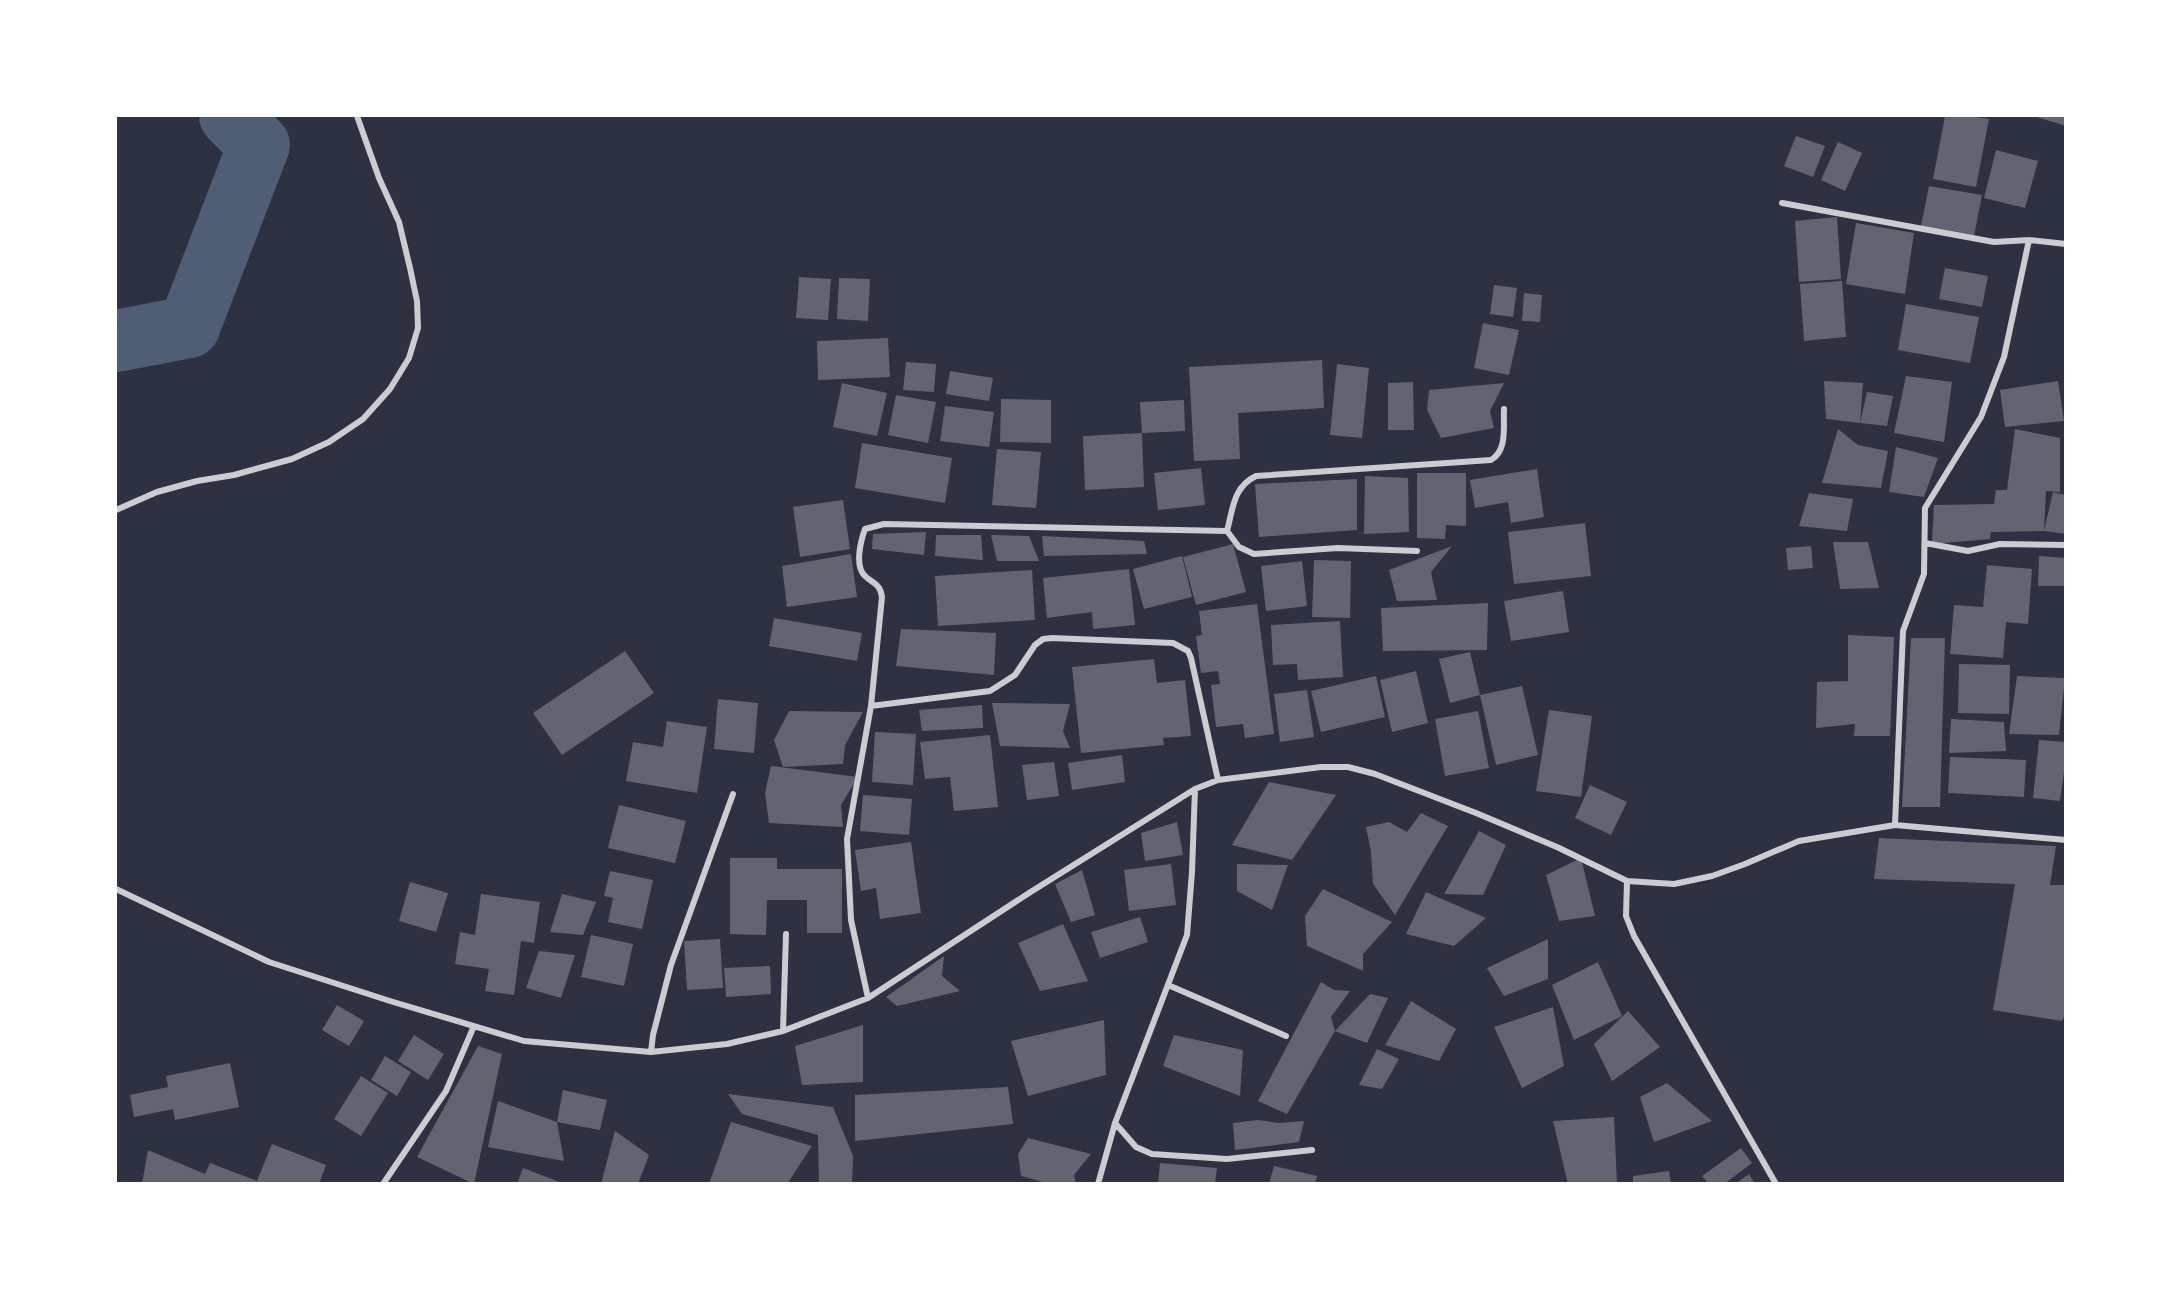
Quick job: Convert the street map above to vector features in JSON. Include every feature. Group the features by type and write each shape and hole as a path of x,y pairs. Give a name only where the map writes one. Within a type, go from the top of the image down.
{"street":[{"path":"116,510 157,492 292,459 329,442 363,420 390,389 410,358 418,328 417,301 410,268 399,222 379,177 357,116"},
{"path":"1782,203 1994,242 2029,240 2066,244"},
{"path":"1895,825 1903,631 1924,574 1925,508 1981,417 2004,357 2029,240"},
{"path":"1227,531 1242,484 1256,476 1491,460 1503,449 1504,409"},
{"path":"868,998 851,920 847,838 871,706 882,597 878,585 864,576 860,567 860,548 866,527 884,524 1227,531"},
{"path":"1227,531 1239,547 1254,554 1338,548 1417,551"},
{"path":"1925,543 1968,551 2000,544 2066,545"},
{"path":"871,706 990,691 1012,678 1035,645 1043,639 1173,643 1188,651 1191,658 1218,780"},
{"path":"116,889 269,962 474,1026 524,1041 651,1052 727,1044 783,1031 868,998 950,943 1194,789 1218,780 1321,767 1357,769 1486,818 1565,851 1627,881 1674,884 1713,876 1799,841 1895,825 2066,840"},
{"path":"1098,1184 1115,1123 1187,934 1192,872 1194,789"},
{"path":"651,1052 653,1035 671,965 733,794"},
{"path":"1627,881 1626,916 1634,936 1776,1184"},
{"path":"783,1031 786,934"},
{"path":"1168,985 1286,1036"},
{"path":"383,1184 446,1091 474,1026"},
{"path":"1115,1123 1136,1147 1152,1154 1227,1159 1312,1150"}],"building":[{"path":"1945,116 1989,119 1976,187 1933,179"},
{"path":"2033,116 2066,116 2066,126"},
{"path":"1796,136 1825,146 1813,177 1784,166"},
{"path":"1838,142 1862,153 1845,191 1821,180"},
{"path":"1996,150 2038,161 2025,208 1984,198"},
{"path":"1929,186 1982,195 1974,236 1921,226"},
{"path":"1837,217 1841,279 1799,282 1795,221"},
{"path":"1856,223 1914,233 1905,294 1846,284"},
{"path":"1945,268 1988,276 1982,307 1939,299"},
{"path":"799,277 831,279 828,320 796,318"},
{"path":"839,278 870,279 868,321 837,319"},
{"path":"1842,281 1846,337 1804,341 1800,284"},
{"path":"1494,285 1517,288 1513,317 1490,314"},
{"path":"1524,293 1542,295 1540,322 1522,321"},
{"path":"1906,304 1979,317 1970,363 1898,350"},
{"path":"1483,323 1519,330 1509,375 1474,368"},
{"path":"888,338 890,377 818,380 817,341"},
{"path":"1322,360 1324,408 1238,413 1240,459 1194,461 1189,367"},
{"path":"906,362 936,364 934,392 903,390"},
{"path":"1337,364 1369,368 1362,438 1330,435"},
{"path":"950,371 993,378 989,401 946,394"},
{"path":"1906,376 1952,382 1944,442 1894,433"},
{"path":"1824,381 1863,383 1860,423 1826,419"},
{"path":"2058,381 2064,421 2005,427 2000,390"},
{"path":"1413,382 1414,430 1388,430 1388,383"},
{"path":"842,383 887,393 877,436 833,427"},
{"path":"1504,383 1490,411 1494,428 1441,438 1427,410 1429,390"},
{"path":"1867,392 1893,396 1887,426 1860,423"},
{"path":"896,395 936,402 928,443 888,435"},
{"path":"1001,399 1051,400 1051,443 1000,442"},
{"path":"1184,400 1185,431 1142,433 1140,402"},
{"path":"945,406 994,412 989,447 940,441"},
{"path":"1838,429 1858,445 1888,451 1881,488 1822,483"},
{"path":"2015,429 2060,438 2060,492 2046,491 2044,531 1991,532 1990,539 1932,544 1934,505 1994,504 1996,490 2007,490"},
{"path":"1142,433 1144,487 1085,490 1083,436"},
{"path":"862,443 952,458 945,503 855,488"},
{"path":"1896,447 1938,458 1924,497 1889,492"},
{"path":"997,449 1041,452 1036,508 992,505"},
{"path":"1201,468 1205,505 1158,510 1154,473"},
{"path":"1537,469 1544,517 1511,523 1508,502 1475,508 1470,480"},
{"path":"1417,473 1466,473 1466,526 1446,525 1445,539 1417,538"},
{"path":"1365,476 1408,478 1409,532 1364,534"},
{"path":"1357,479 1357,530 1259,537 1255,484"},
{"path":"2053,492 2066,495 2066,534 2044,531"},
{"path":"1809,493 1853,499 1847,531 1799,526"},
{"path":"843,500 850,549 800,557 793,507"},
{"path":"1585,523 1591,576 1514,584 1508,532"},
{"path":"926,532 924,555 872,549 873,534"},
{"path":"936,535 981,535 983,560 935,556"},
{"path":"991,535 1029,536 1039,561 997,561"},
{"path":"1042,536 1144,541 1147,554 1044,556"},
{"path":"1833,542 1868,542 1879,588 1840,589"},
{"path":"1233,544 1246,592 1196,605 1183,557"},
{"path":"1452,546 1431,572 1437,600 1397,601 1389,570"},
{"path":"1811,546 1813,568 1788,570 1786,548"},
{"path":"851,554 857,597 787,607 782,566"},
{"path":"1182,556 1192,597 1144,609 1133,569"},
{"path":"2039,556 2066,558 2066,586 2038,586"},
{"path":"1314,560 1351,561 1350,618 1312,617"},
{"path":"1302,561 1307,606 1266,611 1261,566"},
{"path":"1987,565 2032,569 2028,624 2006,622 2003,658 1950,654 1954,605 1983,607"},
{"path":"1129,569 1135,625 1093,629 1092,612 1047,618 1043,578"},
{"path":"1032,570 1035,620 938,626 935,576"},
{"path":"1563,591 1569,632 1511,641 1504,601"},
{"path":"1488,603 1487,650 1383,651 1381,608"},
{"path":"1257,604 1274,734 1245,738 1243,724 1216,727 1211,685 1220,684 1218,671 1201,673 1196,636 1202,635 1199,611"},
{"path":"774,618 862,633 857,661 769,646"},
{"path":"1340,621 1343,677 1298,680 1297,664 1273,665 1271,625"},
{"path":"901,629 996,633 994,675 896,666"},
{"path":"1848,635 1894,637 1890,736 1854,736 1855,724 1816,728 1817,682 1848,681"},
{"path":"1911,638 1945,638 1940,807 1902,807"},
{"path":"625,651 654,693 562,755 533,713"},
{"path":"1470,652 1480,695 1450,703 1439,659"},
{"path":"1154,659 1157,683 1185,680 1191,736 1163,738 1164,745 1081,753 1072,667"},
{"path":"1959,664 2010,665 2009,714 1958,713"},
{"path":"1416,671 1428,723 1392,732 1380,680"},
{"path":"1376,676 1385,717 1321,732 1311,691"},
{"path":"2017,676 2065,678 2059,735 2009,734"},
{"path":"1522,686 1538,755 1496,765 1480,695"},
{"path":"1307,690 1314,737 1280,742 1274,694"},
{"path":"718,699 758,703 754,753 714,749"},
{"path":"992,703 1070,704 1063,731 1070,748 1000,746"},
{"path":"982,705 983,728 922,731 919,710"},
{"path":"1549,710 1592,716 1581,797 1536,791"},
{"path":"789,711 863,712 845,745 843,764 783,767 774,740"},
{"path":"1478,711 1489,768 1445,776 1435,719"},
{"path":"1951,719 2004,722 2006,751 1949,753"},
{"path":"667,721 707,727 697,793 626,781 633,742 663,747"},
{"path":"875,732 916,734 913,785 872,782"},
{"path":"990,735 998,807 954,811 950,777 925,779 920,742"},
{"path":"2039,740 2066,742 2066,772 2064,772 2060,801 2033,798"},
{"path":"1122,755 1125,782 1072,790 1068,763"},
{"path":"1950,757 2026,760 2024,797 1948,793"},
{"path":"1054,762 1059,796 1027,800 1022,765"},
{"path":"771,766 858,777 841,805 843,827 769,823 765,793"},
{"path":"1269,782 1336,795 1292,860 1232,845"},
{"path":"1590,785 1627,802 1611,835 1575,818"},
{"path":"863,795 912,799 909,835 860,831"},
{"path":"619,805 686,821 675,863 608,848"},
{"path":"1421,813 1448,826 1395,915 1373,884 1371,852 1366,827 1389,822 1407,832"},
{"path":"1177,822 1183,855 1145,861 1141,833"},
{"path":"1479,831 1506,845 1483,895 1444,894"},
{"path":"1879,838 2056,846 2050,885 2066,885 2066,1012 2062,1021 1993,1010 2015,884 1874,879"},
{"path":"911,842 921,913 880,919 876,888 861,891 855,850"},
{"path":"730,858 777,858 777,869 842,869 842,933 807,933 807,900 767,900 766,935 730,934"},
{"path":"1581,858 1595,916 1559,921 1546,875"},
{"path":"1171,864 1176,905 1129,911 1124,870"},
{"path":"1237,864 1288,865 1272,910 1237,891"},
{"path":"1082,870 1095,915 1071,922 1055,884"},
{"path":"610,871 653,880 642,929 608,922 613,898 604,896"},
{"path":"410,882 448,893 436,932 399,921"},
{"path":"1323,889 1392,922 1363,954 1363,971 1307,946 1305,916"},
{"path":"1426,892 1486,918 1454,946 1406,934"},
{"path":"481,894 540,902 534,943 521,941 514,995 485,991 489,969 455,964 460,932 475,935"},
{"path":"562,894 596,902 583,935 550,932"},
{"path":"1140,917 1148,942 1100,958 1091,932"},
{"path":"1063,924 1088,981 1040,991 1018,943"},
{"path":"591,935 633,944 624,986 581,977"},
{"path":"720,939 723,988 687,990 684,941"},
{"path":"1548,939 1548,979 1504,996 1487,968"},
{"path":"539,951 575,955 561,998 526,988"},
{"path":"944,956 942,976 960,991 897,1006 886,997"},
{"path":"1598,962 1622,1016 1574,1040 1552,985"},
{"path":"770,966 771,994 726,997 724,968"},
{"path":"1321,982 1334,990 1350,991 1331,1017 1335,1031 1287,1114 1258,1101"},
{"path":"1370,994 1388,998 1367,1043 1335,1031"},
{"path":"1411,1001 1456,1029 1439,1061 1385,1045"},
{"path":"337,1005 364,1021 349,1046 322,1030"},
{"path":"1553,1007 1564,1066 1522,1088 1494,1027"},
{"path":"1628,1011 1660,1047 1612,1081 1594,1044"},
{"path":"1104,1020 1106,1075 1028,1096 1011,1041"},
{"path":"863,1025 863,1082 802,1085 795,1046"},
{"path":"414,1035 444,1054 428,1080 398,1061"},
{"path":"1174,1035 1243,1050 1240,1096 1163,1066"},
{"path":"478,1046 502,1054 474,1184 417,1157"},
{"path":"1377,1049 1399,1059 1382,1089 1359,1085"},
{"path":"385,1056 411,1072 397,1096 371,1080"},
{"path":"230,1063 239,1107 175,1120 173,1109 134,1117 130,1095 168,1087 166,1076"},
{"path":"361,1076 388,1093 361,1136 334,1119"},
{"path":"1667,1083 1712,1121 1654,1142 1640,1097"},
{"path":"1008,1087 1013,1124 855,1141 855,1095"},
{"path":"563,1090 607,1100 600,1130 557,1122"},
{"path":"728,1094 833,1107 853,1156 852,1184 819,1184 818,1135 742,1114"},
{"path":"498,1101 557,1122 564,1161 488,1147"},
{"path":"1614,1117 1617,1184 1568,1184 1553,1121"},
{"path":"1258,1120 1278,1123 1304,1121 1299,1142 1235,1150 1233,1123"},
{"path":"731,1122 812,1146 787,1184 709,1184"},
{"path":"615,1131 649,1155 638,1184 601,1184"},
{"path":"1028,1138 1091,1154 1074,1175 1076,1184 1050,1184 1021,1176 1018,1154"},
{"path":"272,1144 326,1165 319,1184 142,1184 148,1150 205,1174 210,1163 257,1181"},
{"path":"1741,1148 1752,1163 1724,1184 1709,1184 1702,1176"},
{"path":"1160,1163 1217,1168 1215,1184 1158,1184"},
{"path":"1274,1166 1317,1176 1315,1184 1269,1184"},
{"path":"523,1168 562,1183 562,1184 517,1184"},
{"path":"1669,1171 1671,1184 1633,1184 1633,1176"},
{"path":"1749,1174 1755,1184 1735,1184"}],"waterway":[{"path":"116,341 189,327 259,145 230,116"}]}
